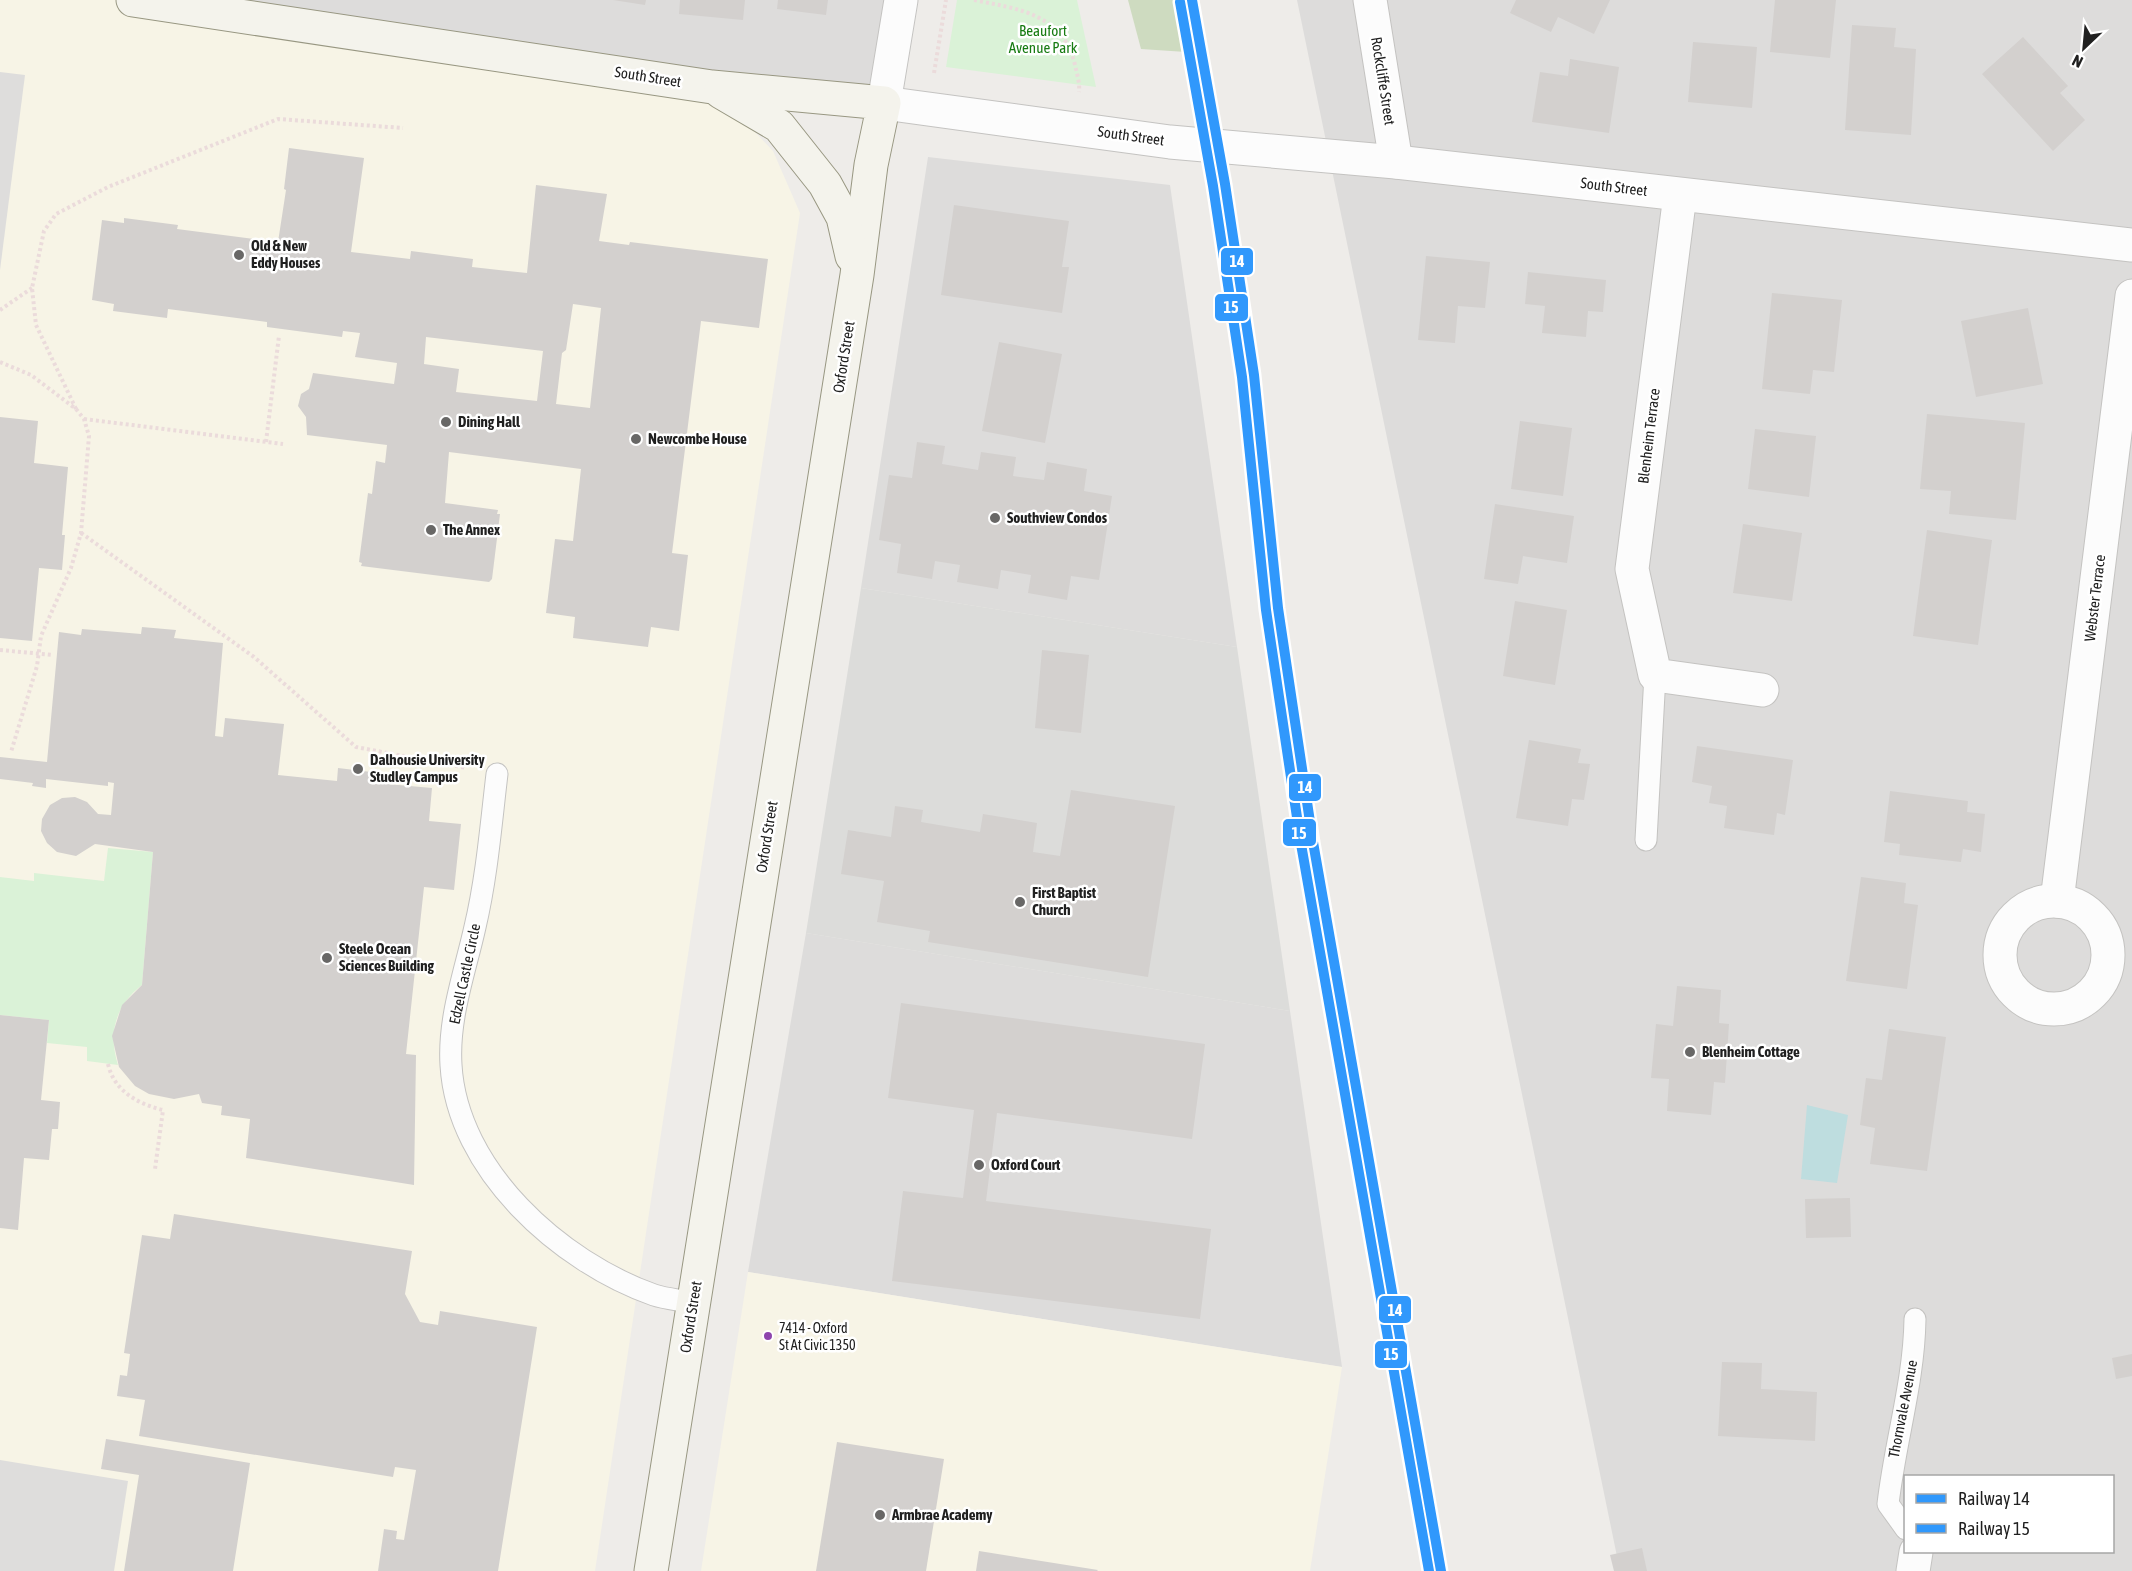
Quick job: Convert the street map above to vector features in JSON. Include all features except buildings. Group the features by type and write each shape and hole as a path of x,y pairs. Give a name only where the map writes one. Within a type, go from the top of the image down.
{"main road":[{"name":"South Street","path":"133,0 197,5 712,87 884,103"},
{"path":"712,87 779,126 825,184 843,217 857,275"},
{"name":"Oxford Street","path":"651,1571 857,275 871,165 884,103"}],"street":[{"path":"884,103 901,0"},
{"name":"Rockcliffe Street","path":"1370,0 1396,162"},
{"name":"South Street","path":"884,103 1170,142 1396,162 2132,246"},
{"name":"Blenheim Terrace","path":"1655,675 1632,569 1680,195"},
{"name":"Webster Terrace","path":"2057,901 2132,296"},
{"path":"1655,675 1762,690"},
{"path":"1913,1571 1916,1553"}],"lane":[{"name":"Blenheim Terrace","path":"1646,840 1655,675"},
{"name":"Edzell Castle Circle","path":"497,774 483,887 458,994 452,1041 451,1065 462,1119 495,1177 540,1228 566,1249 624,1283 656,1296 694,1303"},
{"name":"Thornvale Avenue","path":"1904,1528 1888,1504 1892,1469 1909,1389 1915,1345 1915,1319"}],"path":[{"path":"927,108 939,53 946,0"},
{"path":"974,0 1017,9 1048,21 1071,46 1080,85 1078,129"},
{"path":"10,753 39,654 41,636 70,568 81,533 89,436 84,419 76,408 36,325 32,288 44,231 56,214 108,187 278,119 403,128"},
{"path":"0,310 32,288"},
{"path":"266,442 279,336"},
{"path":"0,362 31,375 76,408"},
{"path":"84,419 283,444"},
{"path":"81,533 254,657 356,747 497,774"},
{"path":"0,650 53,655"},
{"path":"108,1064 110,1075 128,1095 140,1103 163,1110 155,1169"}],"shaded area":[{"name":"Dalhousie University Studley Campus","path":"0,0 130,0 712,87 773,151 800,213 595,1571 0,1571"},
{"path":"130,0 901,0 884,103"},
{"path":"1297,0 2132,0 2132,1571 1620,1571"},
{"path":"0,72 25,75 0,270"},
{"path":"928,157 1170,185 1237,647 861,588"},
{"path":"861,588 1237,647 1290,1011 806,933"},
{"path":"806,933 1290,1011 1342,1367 748,1272"},
{"name":"Armbrae Academy","path":"748,1272 1342,1367 1310,1571 701,1571"},
{"path":"0,1460 128,1481 114,1571 0,1571"}],"green space":[{"name":"Beaufort Avenue Park","path":"957,0 1077,0 1096,87 946,67"},
{"path":"1128,0 1173,0 1186,52 1141,49"},
{"path":"108,848 153,852 142,985 125,1002 116,1021 114,1042 118,1065 87,1061 87,1047 47,1043 49,1020 0,1015 0,877 34,881 34,873 104,881"}],"water":[{"path":"1807,1105 1848,1115 1837,1183 1801,1179"}],"rail line":[{"name":"14","path":"1192,0 1225,184 1254,375 1278,608 1313,842 1441,1571"},
{"name":"15","path":"1180,2 1213,186 1242,377 1266,610 1301,844 1429,1571"}],"place":[{"name":"Old & New Eddy Houses","path":"239,255"},
{"name":"Dining Hall","path":"446,422"},
{"name":"Newcombe House","path":"636,439"},
{"name":"Southview Condos","path":"995,518"},
{"name":"The Annex","path":"431,530"},
{"name":"Dalhousie University Studley Campus","path":"358,769"},
{"name":"First Baptist Church","path":"1020,902"},
{"name":"Steele Ocean Sciences Building","path":"327,958"},
{"name":"Blenheim Cottage","path":"1690,1052"},
{"name":"Oxford Court","path":"979,1165"},
{"name":"7414 - Oxford St At Civic 1350","path":"768,1336"},
{"name":"Armbrae Academy","path":"880,1515"}]}
